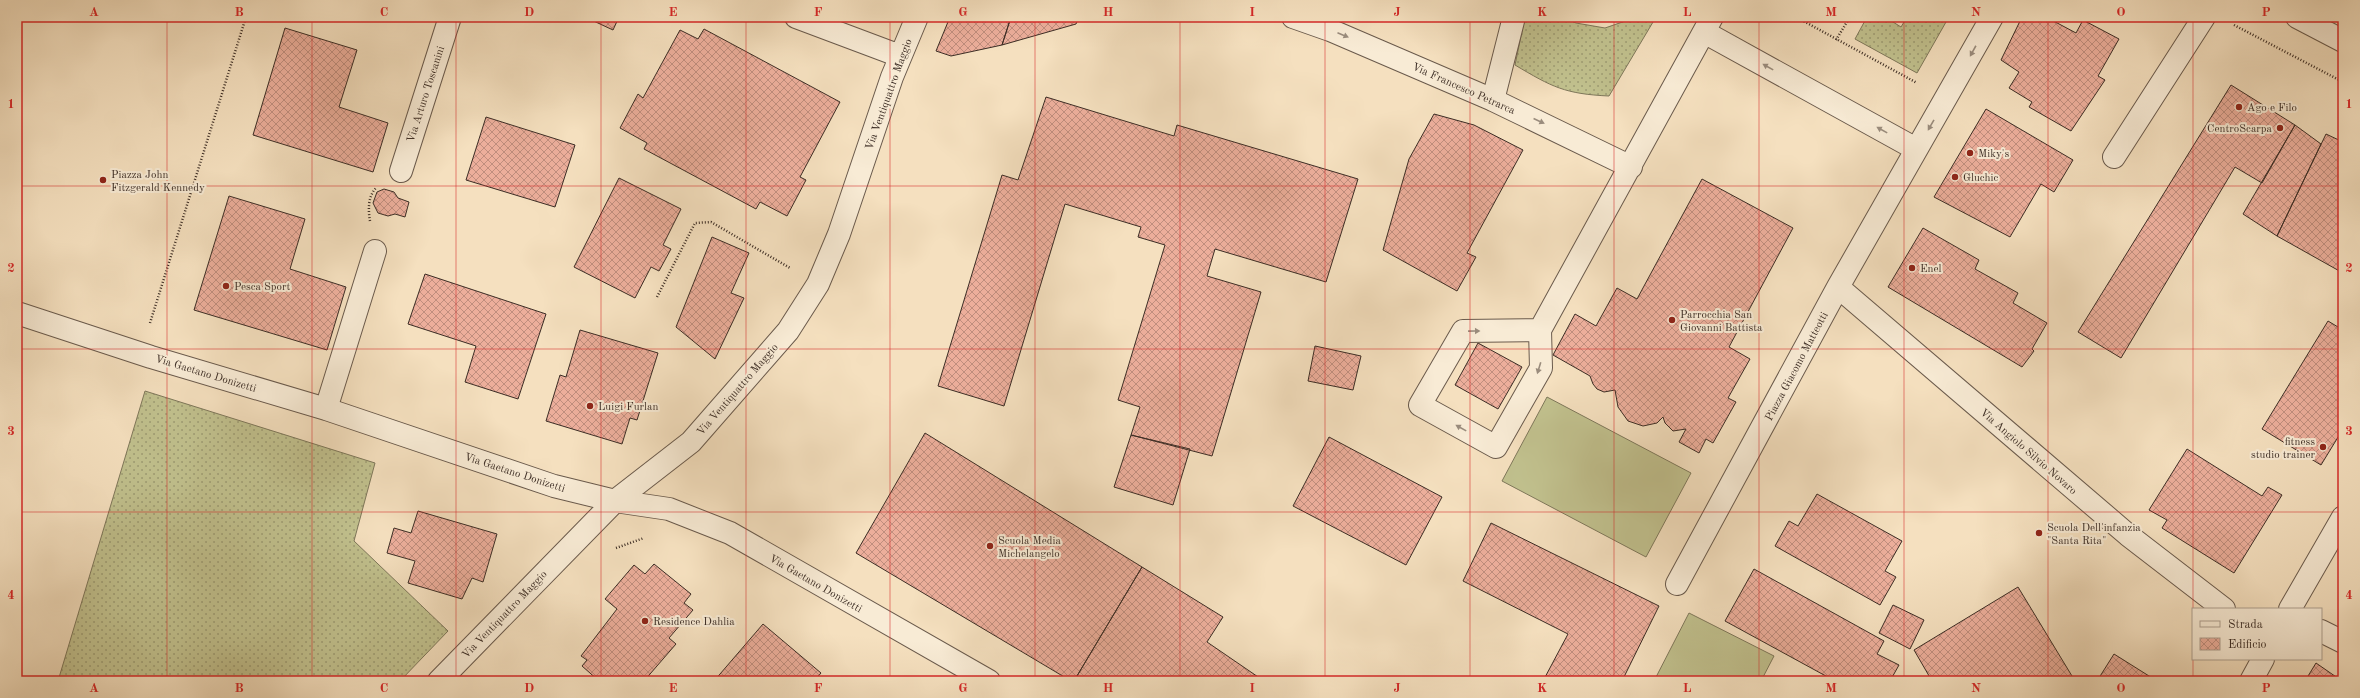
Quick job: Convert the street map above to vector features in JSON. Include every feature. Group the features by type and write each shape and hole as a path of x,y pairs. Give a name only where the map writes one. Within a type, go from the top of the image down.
{"street":[{"name":"Via Arturo Toscanini","path":"401,171 450,17"},
{"path":"796,17 900,56"},
{"name":"Via Ventiquattro Maggio","path":"438,681 615,501 691,442 788,332 818,284 839,234 900,56 917,17"},
{"name":"Via Francesco Petrarca","path":"1293,17 1330,30 1493,100 1631,167"},
{"path":"1493,100 1514,17"},
{"name":"Piazza Giacomo Matteotti","path":"1677,584 1838,288 1992,17"},
{"path":"2114,157 2204,17"},
{"path":"2297,17 2343,42"},
{"path":"1540,330 1463,331 1420,405 1496,447 1541,368 1540,330 1708,25 1916,149"},
{"path":"326,409 375,251"},
{"name":"Via Angiolo Silvio Novaro","path":"1838,288 2128,536 2223,608"},
{"name":"Via Gaetano Donizetti","path":"17,313 151,357 326,409 554,486 615,501 670,509 730,533 989,681"},
{"path":"2291,608 2343,517"},
{"path":"2322,632 2343,642"},
{"path":"2251,681 2262,660"}],"path":[{"path":"150,323 246,17"},
{"path":"1796,17 1945,100"},
{"path":"1836,40 1850,17"},
{"path":"2232,24 2343,82"},
{"path":"375,251 368,209 372,191 383,180 401,171"},
{"path":"657,297 696,223 710,222 818,284"},
{"path":"613,549 648,537"}],"green space":[{"path":"1525,17 1563,17 1576,23 1605,28 1637,17 1656,17 1609,96 1581,93 1559,88 1539,79 1515,65"},
{"path":"1867,17 1885,17 1901,27 1907,17 1937,17 1946,22 1917,73 1855,39"},
{"path":"145,391 375,463 354,541 448,631 400,681 58,681"},
{"path":"1547,397 1691,473 1646,557 1502,481"},
{"path":"1689,613 1774,656 1761,681 1654,681"}],"building":[{"path":"585,17 619,17 613,30"},
{"path":"950,17 1011,17 1002,45 951,56 936,51"},
{"path":"1011,17 1079,17 1076,24 1002,45"},
{"path":"2022,17 2046,17 2076,33 2083,20 2119,39 2098,76 2105,80 2071,131 2029,107 2032,102 2009,88 2019,72 2001,60"},
{"path":"285,28 357,50 339,107 388,123 373,172 253,135"},
{"path":"704,29 840,102 800,177 806,180 787,216 760,202 756,209 644,149 647,143 620,128 638,94 643,98 680,30 698,39"},
{"path":"2231,85 2295,125 2262,183 2235,167 2121,358 2078,332"},
{"path":"1046,97 1174,136 1177,125 1358,179 1326,282 1215,249 1207,276 1261,292 1212,456 1131,435 1140,407 1118,400 1165,245 1138,237 1141,227 1065,204 1004,406 938,386 1002,175 1018,180"},
{"path":"1986,109 2073,160 2054,192 2041,184 2010,237 1934,197"},
{"path":"1434,114 1474,125 1523,150 1467,253 1476,257 1457,291 1383,250 1409,159"},
{"path":"486,117 575,145 555,207 466,180"},
{"path":"2295,125 2321,144 2277,236 2243,214"},
{"path":"2326,134 2343,142 2343,273 2277,236"},
{"path":"619,178 681,209 663,245 671,249 659,271 651,267 635,298 574,267"},
{"name":"Parrocchia San Giovanni Battista","path":"1702,179 1793,228 1729,347 1750,359 1728,398 1736,402 1713,443 1706,439 1699,453 1679,442 1686,429 1673,431 1665,423 1663,417 1657,423 1643,426 1628,421 1618,407 1615,390 1604,392 1597,389 1590,376 1553,355 1575,314 1596,326 1617,288 1637,299"},
{"path":"384,189 394,192 398,198 409,202 405,217 395,214 388,216 378,213 373,203 377,192"},
{"path":"229,196 305,219 290,269 346,287 327,350 194,310"},
{"path":"1923,228 1979,260 1975,269 2018,293 2013,303 2047,323 2032,349 2034,351 2022,367 1888,287"},
{"path":"712,237 749,253 731,293 744,298 715,359 676,327"},
{"path":"425,274 546,314 518,399 465,382 476,346 408,324"},
{"path":"2328,321 2343,330 2343,429 2321,465 2262,429"},
{"path":"580,330 658,353 637,420 630,418 622,444 546,421 560,375 566,377"},
{"path":"1478,343 1522,367 1498,409 1455,385"},
{"path":"1315,346 1361,356 1353,390 1308,381"},
{"path":"925,433 1142,567 1074,681 1071,681 856,553"},
{"path":"1131,435 1190,449 1173,505 1114,487"},
{"path":"1329,437 1442,497 1406,565 1293,506"},
{"path":"2187,449 2262,496 2268,487 2282,495 2234,573 2162,528 2167,520 2149,510"},
{"path":"1817,494 1902,541 1885,571 1896,577 1880,605 1775,546 1789,521 1798,526"},
{"path":"418,511 497,534 483,582 472,578 462,599 408,583 415,561 387,553 394,528 411,533"},
{"path":"1491,523 1659,606 1622,681 1543,681 1568,634 1463,581"},
{"name":"Residence Dahlia","path":"654,564 691,594 684,603 693,610 669,638 676,644 644,681 599,681 582,666 587,660 581,656 617,609 605,599 634,565 645,574"},
{"path":"1142,567 1223,617 1207,642 1264,681 1074,681"},
{"path":"1754,569 1884,641 1877,654 1899,665 1890,681 1835,681 1725,621"},
{"path":"2018,587 2075,681 1932,681 1914,650"},
{"path":"1893,605 1924,620 1910,649 1879,633"},
{"path":"763,624 821,673 814,681 714,681"},
{"path":"2114,654 2157,681 2097,681"},
{"path":"2316,663 2342,681 2305,681"}],"place":[{"name":"Ago e Filo","path":"2239,107"},
{"name":"CentroScarpa","path":"2280,128"},
{"name":"Miky's","path":"1970,153"},
{"name":"Gluchic","path":"1955,177"},
{"name":"Piazza John Fitzgerald Kennedy","path":"103,180"},
{"name":"Enel","path":"1912,268"},
{"name":"Pesca Sport","path":"226,286"},
{"name":"Parrocchia San Giovanni Battista","path":"1672,320"},
{"name":"Luigi Furlan","path":"590,406"},
{"name":"fitness studio trainer","path":"2323,447"},
{"name":"Scuola Dell'infanzia \"Santa Rita\"","path":"2039,533"},
{"name":"Scuola Media Michelangelo","path":"990,546"},
{"name":"Residence Dahlia","path":"645,621"}]}
